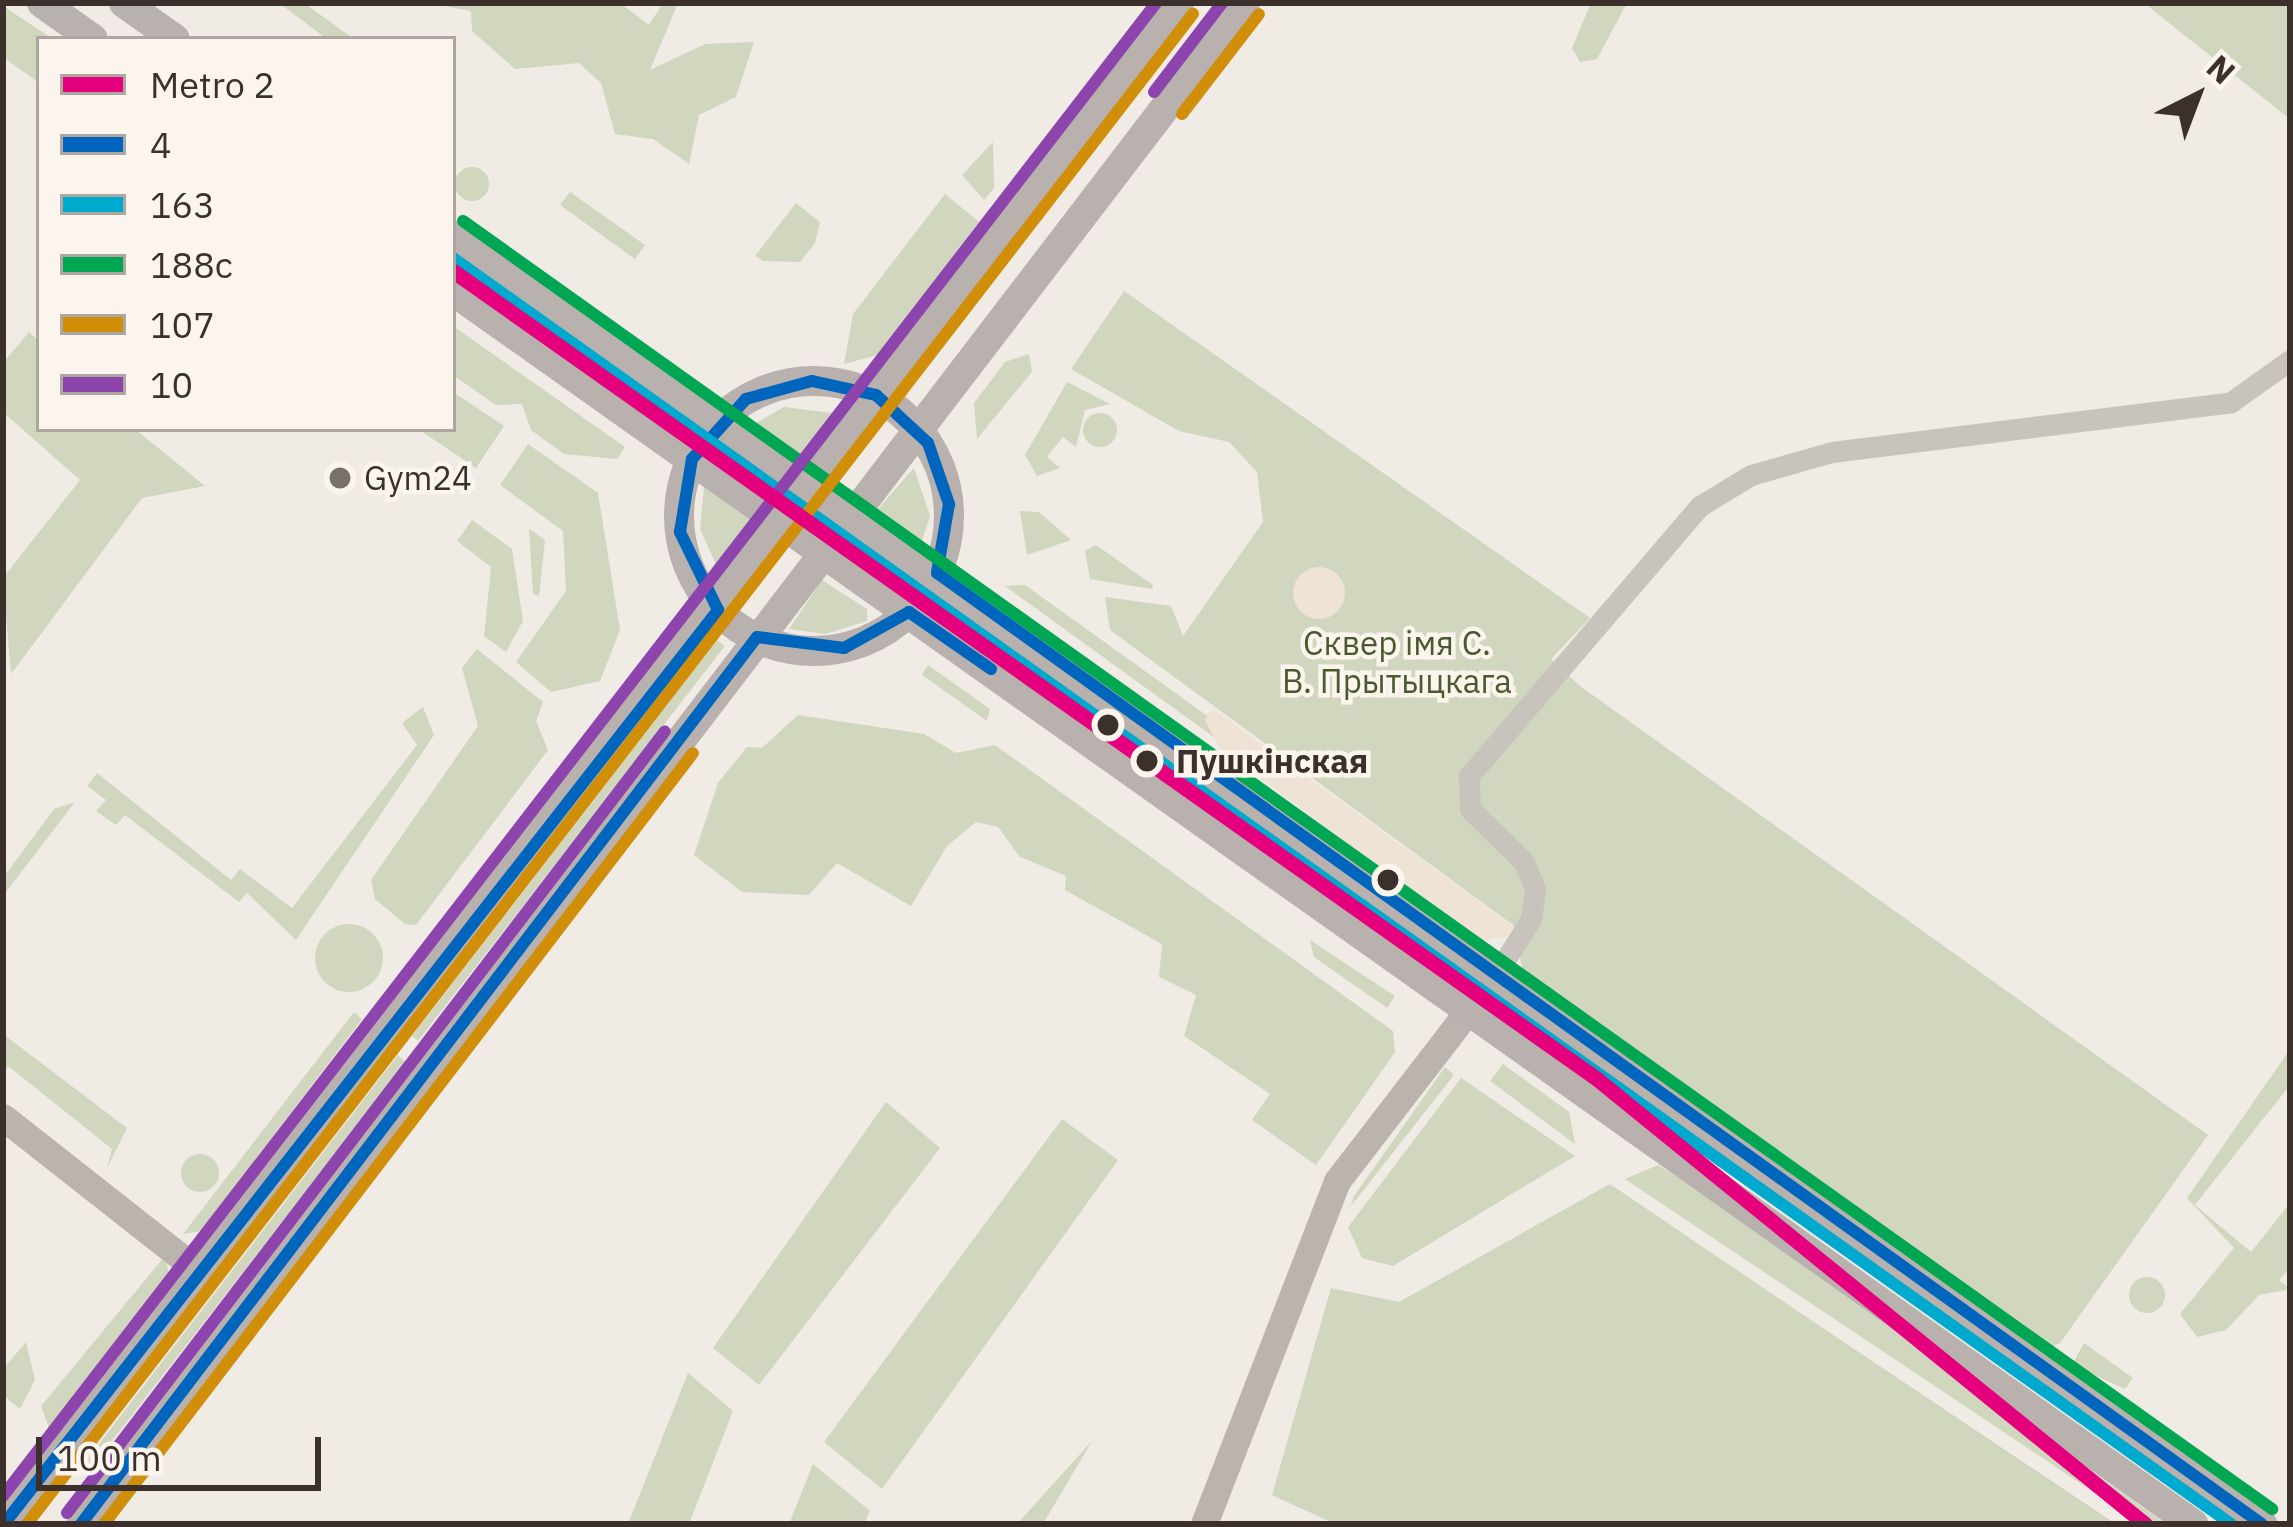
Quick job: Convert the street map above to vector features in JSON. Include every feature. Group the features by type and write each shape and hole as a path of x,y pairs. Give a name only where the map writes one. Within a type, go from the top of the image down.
{"main road":[{"path":"42,3 89,36"},
{"path":"124,3 171,36"},
{"path":"4,1524 718,610 876,395 1179,3"},
{"path":"81,1524 849,513 918,430 1244,3"},
{"path":"456,238 937,573 2262,1524"},
{"path":"456,293 2194,1524"},
{"path":"796,382 876,395 918,430 947,492 937,573 909,612 844,648 757,638 718,610 680,532 692,458 718,422 796,382"}],"street":[{"path":"1204,1524 1337,1181 1495,976 1531,919 1535,890 1524,862 1470,808 1468,776 1700,506 1751,475 1832,452 2230,402 2290,361"},
{"path":"3,1117 201,1273"}],"green space":[{"path":"279,3 304,3 350,36 323,36"},
{"path":"429,3 620,3 649,25 663,3 678,3 650,70 705,44 754,42 736,97 699,115 689,164 653,139 615,134 601,83 579,63 515,69 472,31 471,11"},
{"path":"1591,3 1627,3 1597,59 1580,62 1572,48"},
{"path":"2144,3 2290,3 2290,119"},
{"path":"3,6 48,36 36,36 36,81 3,57"},
{"path":"993,142 994,188 984,200 962,175"},
{"path":"465,168 479,168 488,177 488,191 479,200 465,200 456,191 456,177"},
{"path":"570,192 645,245 635,259 560,205"},
{"path":"945,194 979,222 878,355 844,364 853,314"},
{"path":"796,203 820,222 815,243 800,262 763,261 755,256"},
{"name":"Сквер імя С. В. Прытыцкага","path":"1124,291 1590,618 1551,659 1580,686 2208,1135 2060,1343 2047,1349 1537,987 1524,977 1513,925 1110,630 1105,597 1171,606 1183,636 1263,522 1257,472 1229,442 1179,431 1071,369"},
{"path":"456,328 625,447 617,459 564,454 531,430 522,404 496,405 456,377"},
{"path":"29,332 36,338 36,432 139,432 205,486 142,498 11,674 3,578 80,480 3,412 3,363"},
{"path":"1029,354 1032,372 977,439 974,403 1005,362"},
{"path":"1067,382 1110,404 1085,410 1076,447 1063,437 1047,457 1060,468 1037,476 1025,455"},
{"path":"456,394 504,426 476,468 422,432 456,432"},
{"path":"784,407 841,414 801,462 752,425"},
{"path":"1100,413 1112,418 1117,430 1112,442 1100,447 1088,442 1083,430 1088,418"},
{"path":"528,444 598,493 620,630 600,681 551,692 516,662 566,591 563,531 500,485"},
{"path":"914,468 930,516 921,544 877,510"},
{"path":"704,487 755,524 719,571 700,529"},
{"path":"1020,511 1039,512 1071,540 1027,555"},
{"path":"472,520 512,549 523,621 506,652 484,636 491,567 457,541"},
{"path":"529,529 545,540 539,596 533,594"},
{"path":"1096,545 1153,585 1152,589 1090,579 1085,551"},
{"path":"822,580 867,609 867,621 825,634 789,629"},
{"path":"1025,585 1209,717 1222,743 1005,586"},
{"path":"717,640 725,646 418,1041 412,1036"},
{"path":"477,649 543,702 536,721 548,750 416,925 405,924 375,899 371,880 478,726 462,668"},
{"path":"928,665 990,709 987,721 922,675"},
{"path":"423,707 434,735 296,940 247,893 239,902 125,815 116,825 96,811 106,800 87,786 97,773 231,880 240,869 292,908 417,745 402,723"},
{"path":"798,715 924,734 956,753 995,745 1393,1031 1395,1052 1316,1165 1252,1120 1270,1094 1184,1036 1196,995 1159,977 1162,944 1065,890 1066,876 1020,857 998,827 976,822 947,846 911,906 837,863 809,895 742,892 694,855 718,783 747,747 762,748"},
{"path":"75,802 3,896 3,878 54,809"},
{"path":"349,924 373,934 383,958 373,982 349,992 325,982 315,958 325,934"},
{"path":"1310,940 1395,996 1387,1008 1314,957"},
{"path":"354,1012 362,1019 201,1231 183,1234"},
{"path":"3,1034 127,1128 107,1168 112,1149 8,1066 3,1078"},
{"path":"2290,1049 2290,1085 2195,1205 2251,1252 2290,1203 2290,1267 2279,1280 2290,1289 2259,1295 2226,1330 2197,1337 2180,1314 2234,1248 2187,1198"},
{"path":"398,1055 406,1062 91,1468 85,1462"},
{"path":"1503,1064 1569,1112 1575,1144 1490,1081"},
{"path":"1445,1067 1454,1075 1351,1206 1354,1196"},
{"path":"1461,1078 1575,1156 1393,1266 1362,1258 1348,1227"},
{"path":"886,1102 940,1148 759,1385 713,1348"},
{"path":"1062,1119 1118,1160 882,1489 824,1442"},
{"path":"200,1154 213,1160 219,1173 213,1186 200,1192 187,1186 181,1173 187,1160"},
{"path":"1658,1165 2166,1524 2141,1524 1625,1179"},
{"path":"1610,1184 2116,1524 1335,1524 1272,1495 1331,1288 1399,1302"},
{"path":"165,1256 170,1278 49,1428 41,1406"},
{"path":"2147,1277 2160,1282 2165,1295 2160,1308 2147,1313 2134,1308 2129,1295 2134,1282"},
{"path":"26,1342 35,1380 20,1409 3,1395 3,1369"},
{"path":"2084,1343 2133,1378 2125,1389 2072,1365"},
{"path":"688,1373 733,1411 689,1524 628,1524"},
{"path":"1092,1441 1043,1524 1017,1524"},
{"path":"813,1464 870,1511 864,1524 789,1524"}],"shaded area":[{"path":"1319,567 1338,574 1345,593 1338,612 1319,619 1300,612 1293,593 1300,574"},
{"path":"1213,709 1513,926 1507,936 1479,942 1219,747 1205,720"}],"metro line":[{"name":"2","path":"456,273 1597,1079 2145,1524"}],"transit line":[{"name":"10","path":"3,1496 1156,3"},
{"name":"10","path":"1154,92 1222,3"},
{"name":"107","path":"27,1524 1193,14"},
{"name":"107","path":"1182,114 1259,14"},
{"name":"188с","path":"463,221 2272,1509"},
{"name":"163","path":"456,260 2231,1524"},
{"name":"4","path":"4,1524 718,610 680,532 692,459 746,399 812,381 876,395 928,443 949,504 937,573 2262,1524"},
{"name":"4","path":"81,1524 757,637 844,648 909,612 991,669"},
{"name":"10","path":"67,1513 665,731"},
{"name":"107","path":"104,1524 693,753"}],"place":[{"name":"Gym24","path":"340,478"},
{"name":"Пушкінская","path":"1147,761"}]}
